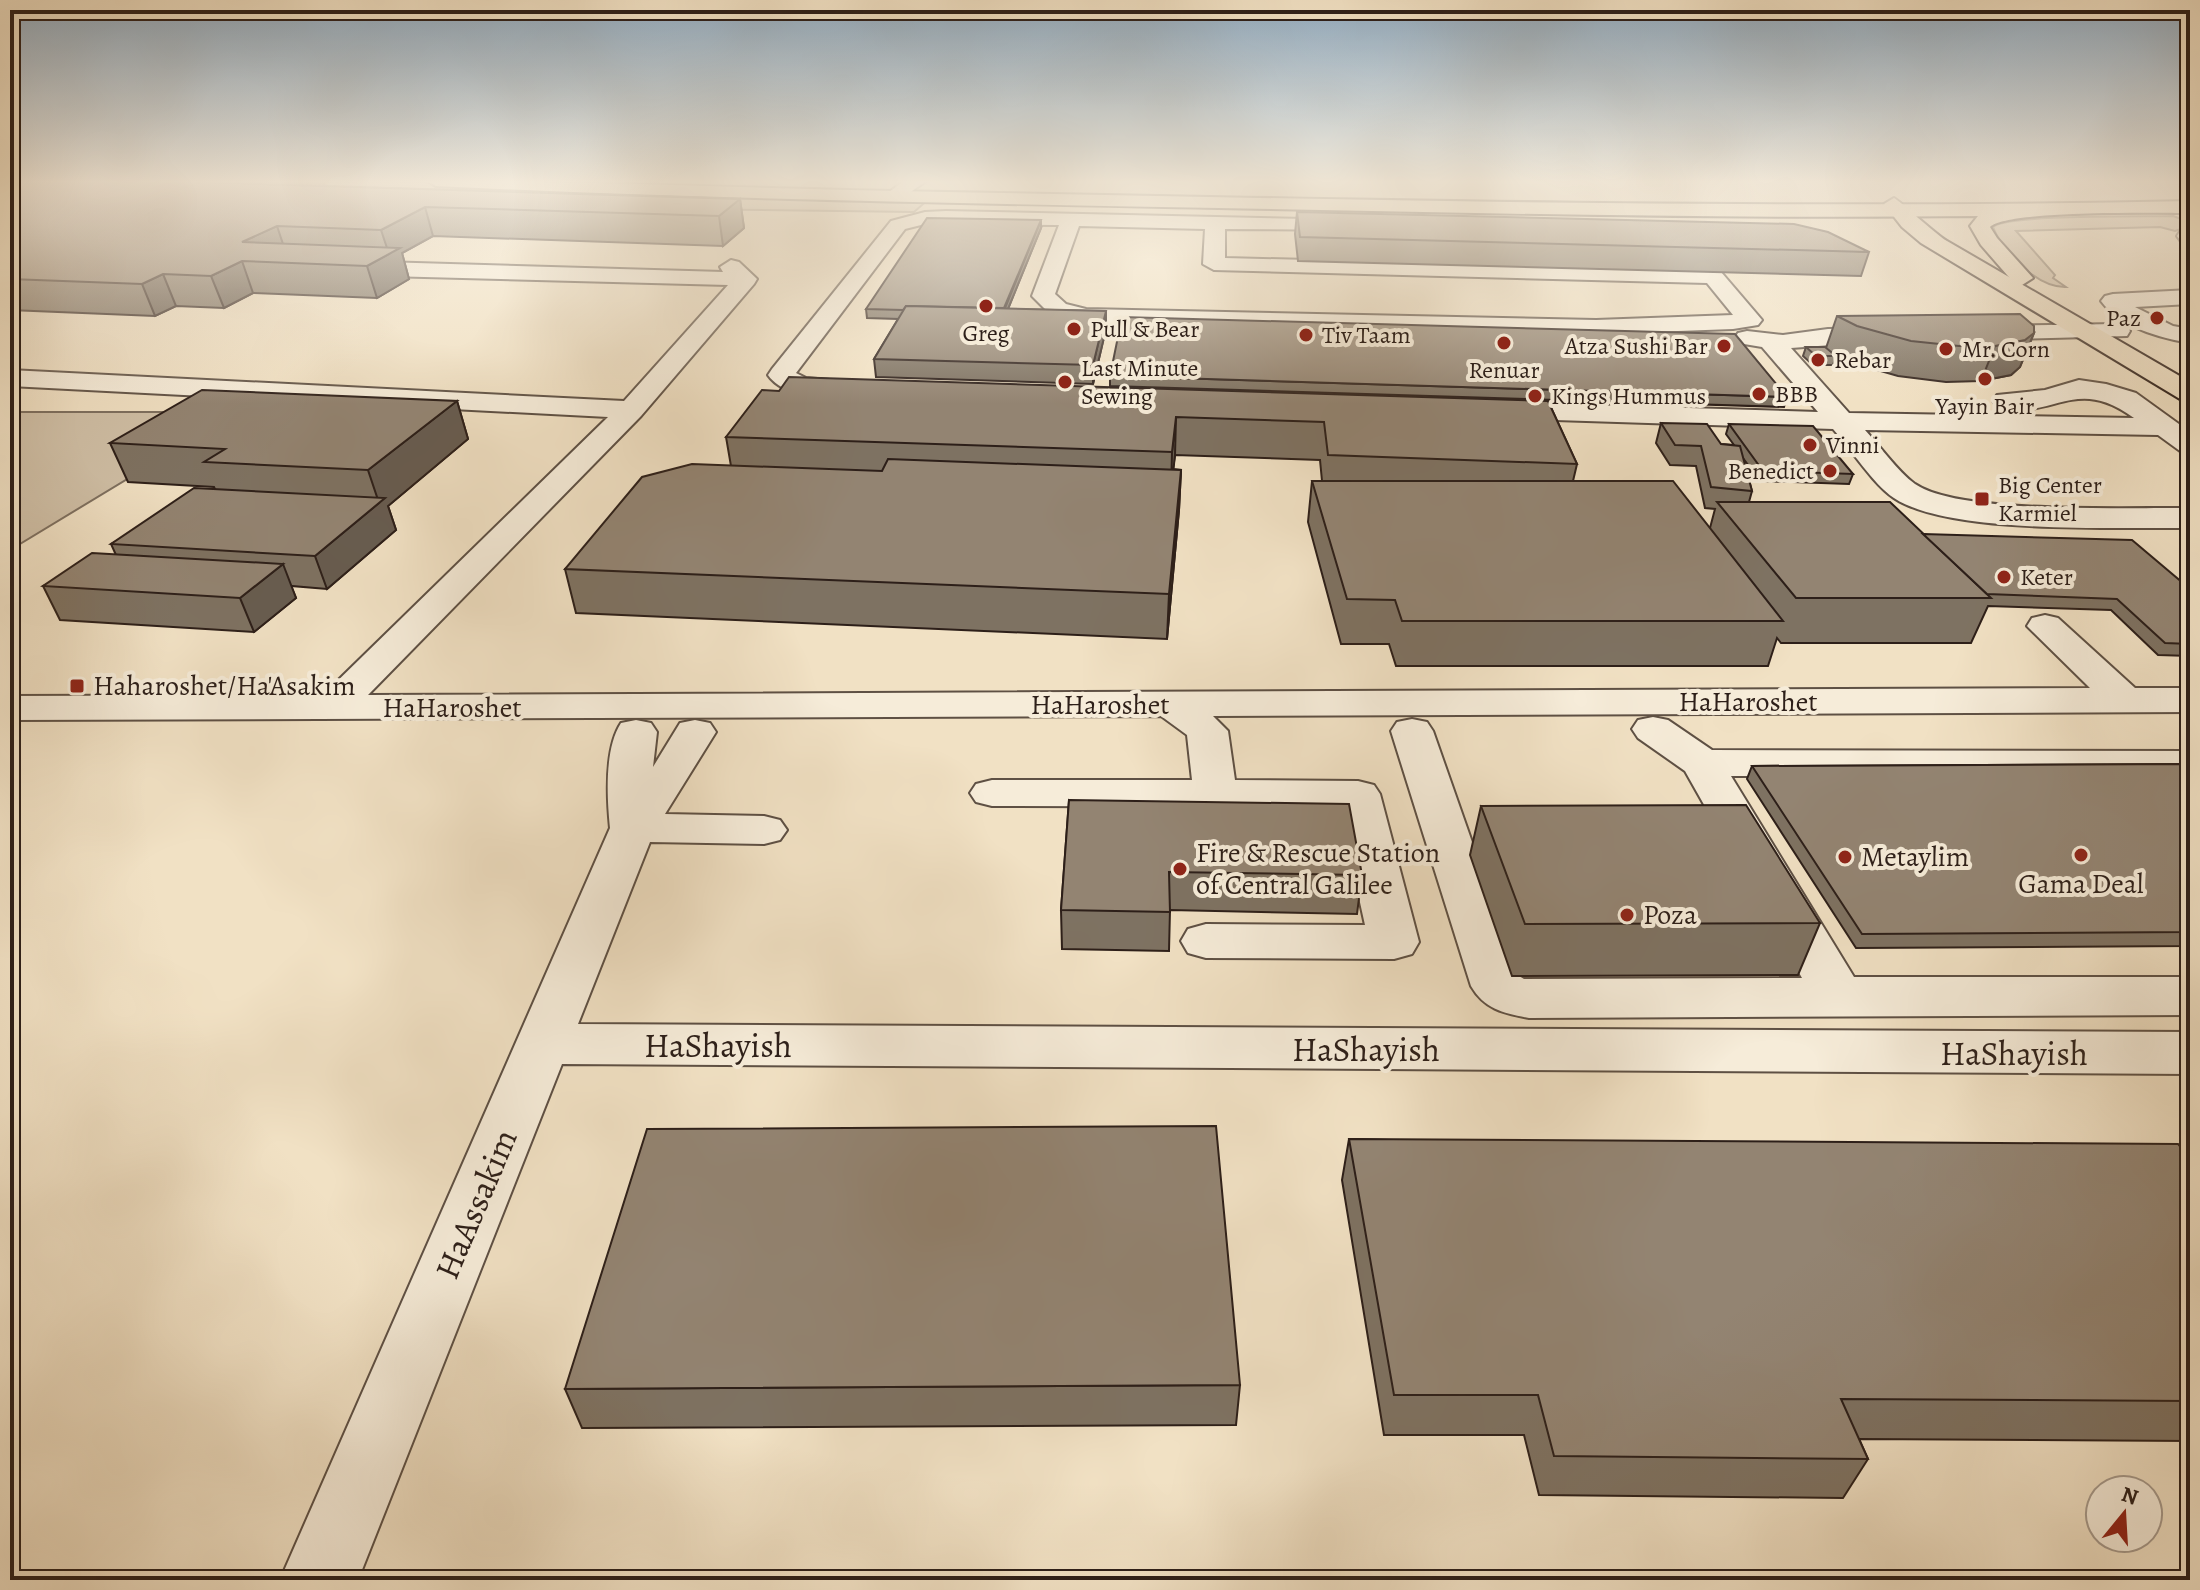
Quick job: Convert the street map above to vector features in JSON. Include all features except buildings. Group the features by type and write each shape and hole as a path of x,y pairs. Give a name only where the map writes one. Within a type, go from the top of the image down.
{"main road":[{"path":"1960,255 2092,327 2190,393"},
{"path":"1973,255 2092,327 2190,372"},
{"path":"1998,255 2017,284 2024,309 2015,319 2001,324"}],"street":[{"path":"863,388 800,386 781,375 874,255"},
{"path":"1058,255 1043,296 1058,309 1078,315 1764,331 1914,330"},
{"path":"1214,255 1214,264 1713,277 1908,495 1935,505 2009,513 2190,518"},
{"path":"721,260 746,279"},
{"path":"329,267 746,279"},
{"path":"332,708 631,410 746,279"},
{"path":"2190,297 2113,301 2119,308 2166,332 2190,336"},
{"path":"2136,298 2190,327"},
{"path":"2001,324 2092,327 1951,329 2001,324"},
{"path":"10,378 631,410"},
{"path":"1865,397 2025,401 2063,395 2083,388 2126,399 2190,445"},
{"path":"1462,409 2164,427"},
{"path":"2045,626 2125,700"},
{"name":"HaHaroshet","path":"10,736 636,732 689,720 1064,705 2125,700 2188,731"},
{"path":"1171,704 1207,731 1215,794"},
{"name":"HaHaroshet","path":"10,708 332,708 689,720 1207,731 2045,728 2188,731"},
{"name":"HaAssakim","path":"319,1580 633,828 682,756 689,720"},
{"path":"2045,728 2081,763"},
{"path":"1653,729 1702,763 1839,996"},
{"path":"1412,731 1465,825 1497,986 1509,995 1529,999 2190,996"},
{"path":"1702,763 2081,763 2188,731"},
{"path":"636,732 628,791 633,828 764,830"},
{"path":"992,793 1358,794 1394,942 1206,941"},
{"path":"1690,823 1737,823"},
{"name":"HaShayish","path":"542,1044 2190,1053"}],"shaded area":[{"path":"2037,255 2055,275 2053,278 2066,287 2044,282 2013,257"},
{"path":"17,412 238,412 10,550 10,416"}],"place":[{"name":"Greg","path":"986,306"},
{"name":"Paz","path":"2157,318"},
{"name":"Pull & Bear","path":"1074,329"},
{"name":"Tiv Taam","path":"1306,335"},
{"name":"Renuar","path":"1504,343"},
{"name":"Atza Sushi Bar","path":"1724,346"},
{"name":"Mr. Corn","path":"1946,349"},
{"name":"Rebar","path":"1818,360"},
{"name":"Yayin Bair","path":"1985,379"},
{"name":"Last Minute Sewing","path":"1065,382"},
{"name":"BBB","path":"1759,394"},
{"name":"Kings Hummus","path":"1535,396"},
{"name":"Vinni","path":"1810,445"},
{"name":"Benedict","path":"1830,471"},
{"name":"Big Center Karmiel","path":"1982,499"},
{"name":"Keter","path":"2004,577"},
{"name":"Haharoshet/Ha'Asakim","path":"77,686"},
{"name":"Gama Deal","path":"2081,855"},
{"name":"Metaylim","path":"1845,857"},
{"name":"Fire & Rescue Station of Central Galilee","path":"1180,869"},
{"name":"Poza","path":"1627,915"}]}
